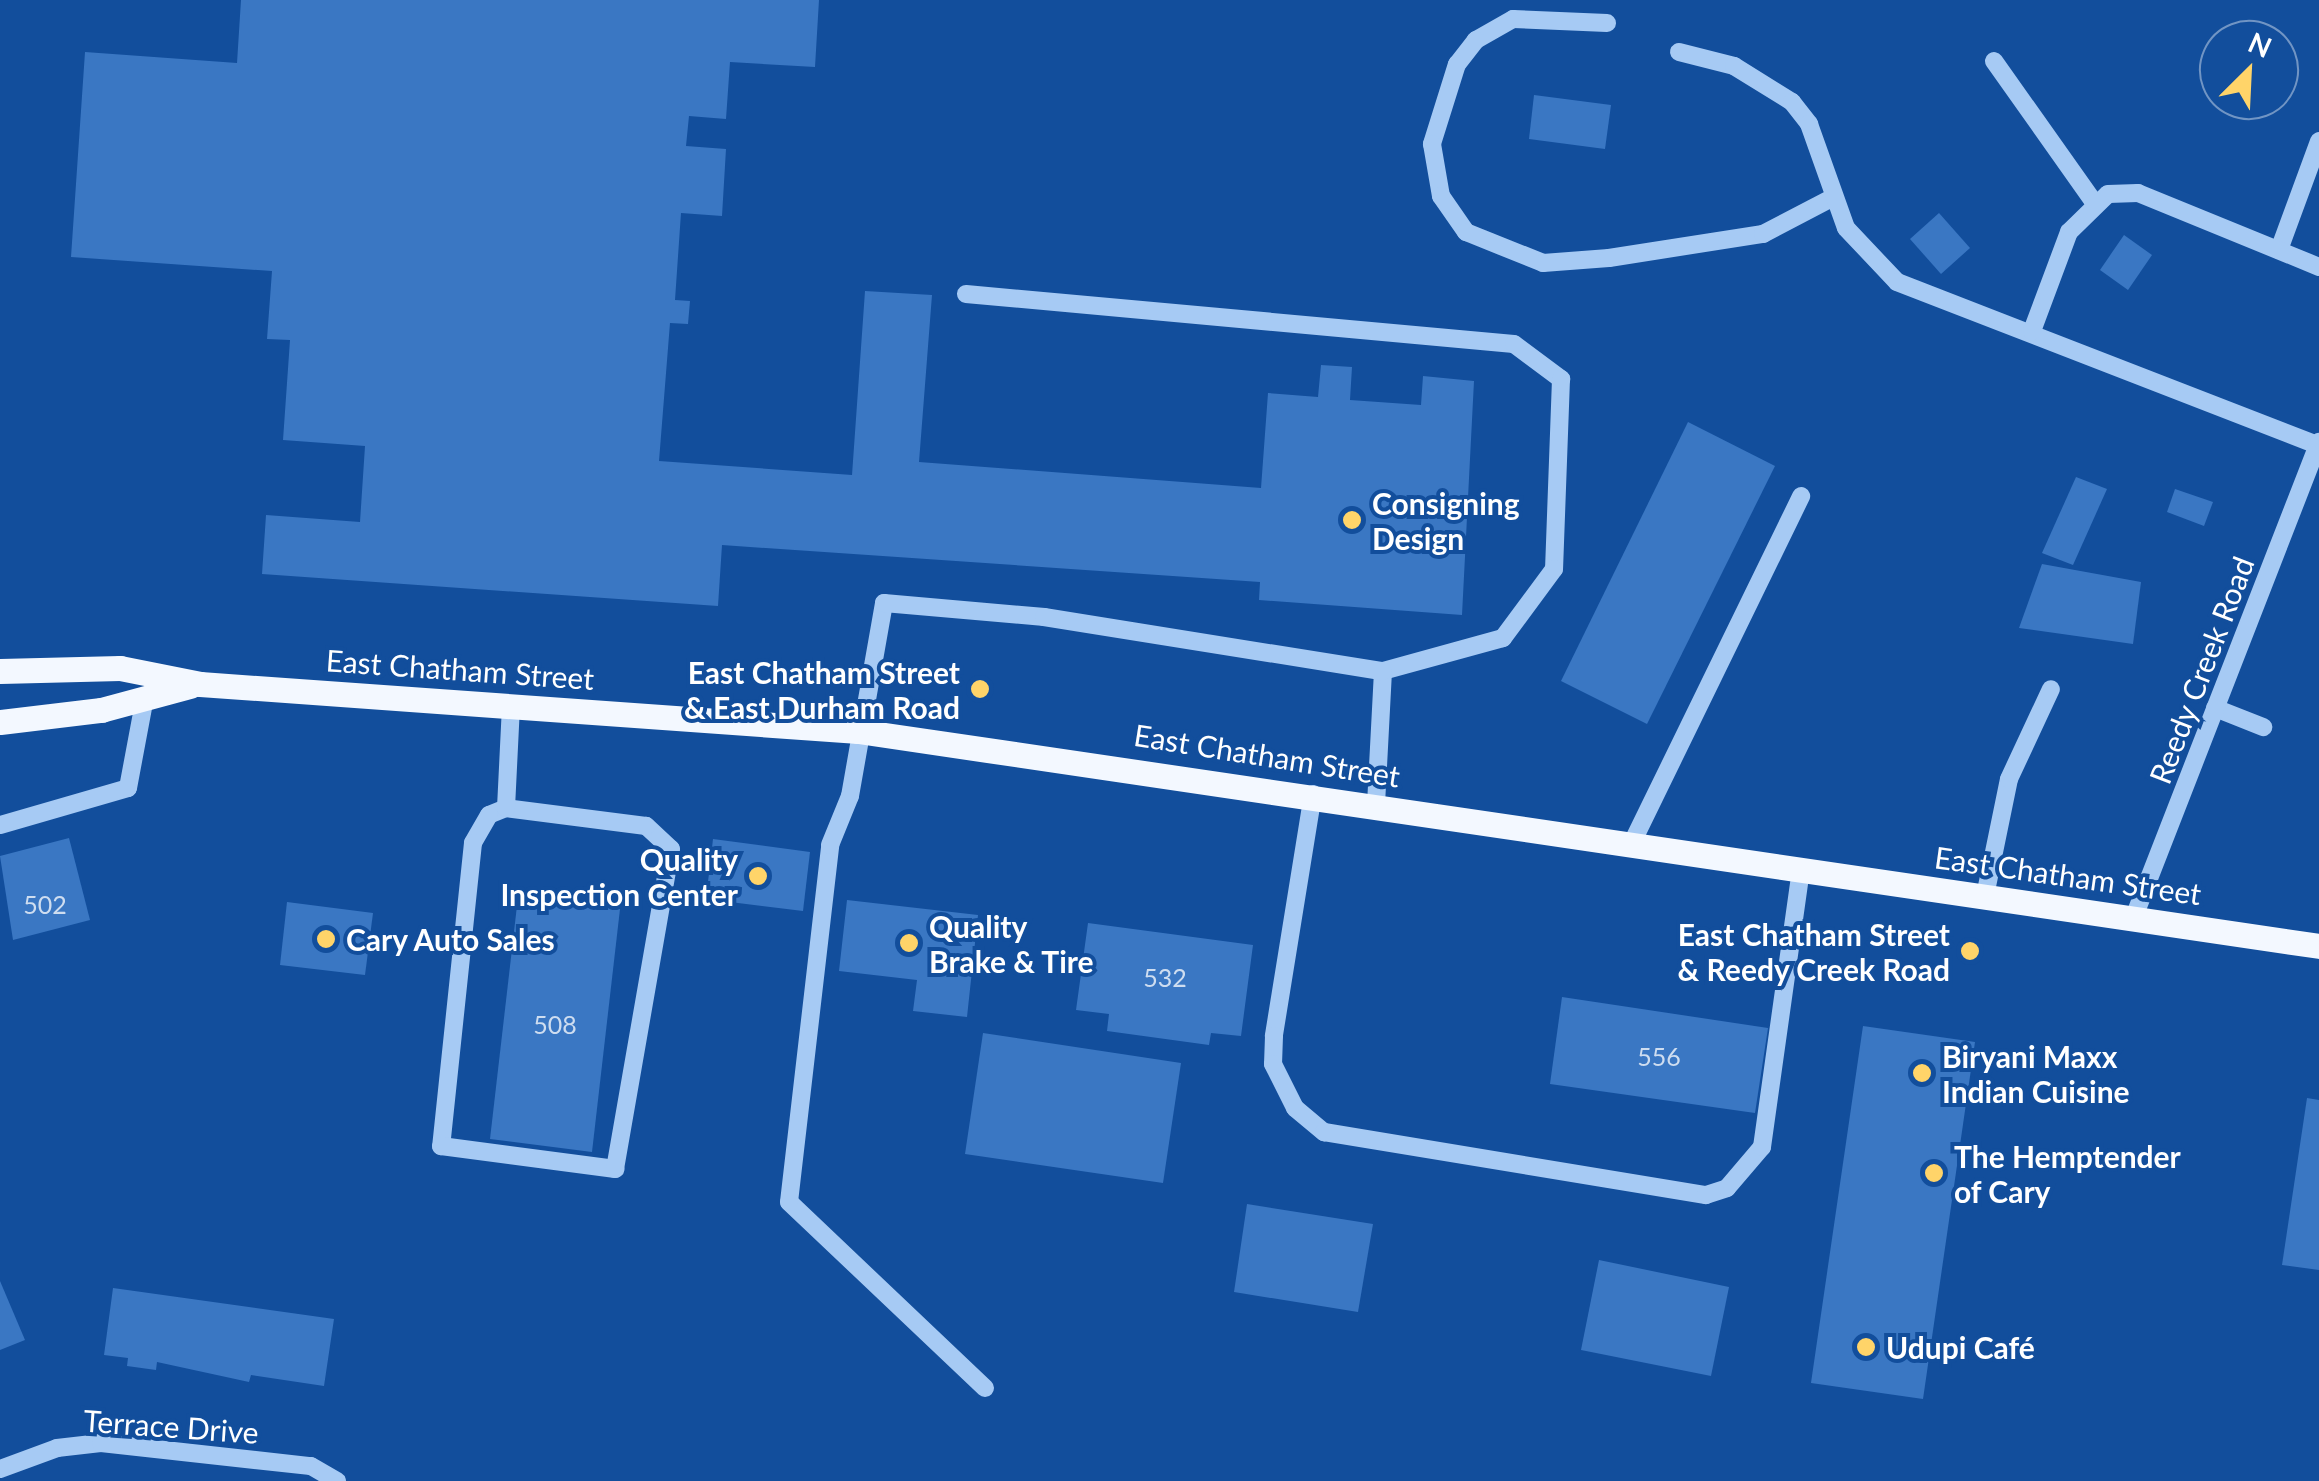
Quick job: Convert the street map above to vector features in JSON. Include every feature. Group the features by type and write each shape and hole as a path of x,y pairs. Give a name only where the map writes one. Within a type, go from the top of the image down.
{"main road":[{"name":"East Chatham Street","path":"0,671 120,668 200,684 858,731 1313,794 2319,946"},
{"name":"East Chatham Street","path":"0,722 145,698 200,684"}],"street":[{"path":"1606,23 1513,20 1485,32 1457,64 1432,144 1441,196 1466,232 1542,263 1609,258 1763,234 1832,198"},
{"path":"1679,52 1744,70 1792,102 1809,124 1832,198 1882,272 2318,444"},
{"path":"1994,61 2094,202"},
{"path":"2279,250 2319,141"},
{"path":"2032,332 2069,232 2094,202 2138,193 2319,266"},
{"path":"966,294 1514,344 1562,379 1554,569 1533,606 1503,638 1383,671 1044,616 884,603 858,731 850,796 830,845 789,1202 985,1388"},
{"name":"Reedy Creek Road","path":"2134,917 2318,444"},
{"path":"1632,842 1802,496"},
{"path":"1376,805 1383,671"},
{"path":"1986,896 2009,779 2052,689"},
{"path":"0,825 128,788 145,698"},
{"path":"506,808 511,706"},
{"path":"2215,708 2263,727"},
{"path":"1313,794 1274,1036 1274,1064 1295,1108 1324,1132 1706,1195 1727,1188 1762,1147 1801,868"},
{"path":"506,808 646,826 670,849 615,1168 440,1146 473,842 489,815 506,808"},
{"name":"Terrace Drive","path":"0,1469 57,1448 101,1443 310,1466 337,1481"}],"building":[{"path":"241,0 819,0 815,67 730,62 726,119 689,116 686,146 726,149 722,216 681,213 675,300 690,301 688,324 670,323 659,461 852,475 865,291 932,295 919,462 1261,488 1268,393 1318,397 1321,365 1352,367 1350,400 1421,405 1423,376 1474,381 1462,615 1259,600 1260,582 722,545 718,606 262,574 266,515 360,522 365,446 283,440 290,340 267,339 272,271 71,257 85,52 237,63"},
{"path":"1534,95 1611,105 1605,149 1529,139"},
{"path":"1939,213 1970,248 1941,274 1910,239"},
{"path":"2124,235 2152,255 2128,290 2100,270"},
{"path":"1688,422 1775,466 1647,724 1561,681"},
{"path":"2076,477 2107,489 2073,565 2042,553"},
{"path":"2175,489 2213,502 2204,526 2167,512"},
{"path":"2042,564 2141,582 2133,644 2019,628"},
{"path":"69,838 90,920 13,940 0,856"},
{"name":"Quality Inspection Center","path":"713,839 810,852 803,911 706,899"},
{"path":"518,897 620,909 592,1152 490,1139"},
{"name":"Quality Brake & Tire","path":"847,900 978,915 967,1017 913,1011 917,980 839,971"},
{"name":"Cary Auto Sales","path":"287,902 373,913 365,975 280,965"},
{"path":"1088,923 1253,945 1241,1036 1211,1033 1209,1045 1107,1031 1109,1014 1076,1010"},
{"path":"1562,997 1768,1028 1755,1113 1550,1084"},
{"path":"1863,1026 1975,1042 1923,1399 1811,1383"},
{"path":"983,1033 1181,1063 1163,1183 965,1154"},
{"path":"2307,1098 2319,1100 2319,1270 2282,1265"},
{"path":"1247,1204 1373,1224 1358,1312 1234,1292"},
{"path":"1599,1260 1729,1287 1711,1376 1581,1350"},
{"path":"0,1281 25,1340 0,1350"},
{"path":"113,1288 334,1319 324,1386 251,1375 249,1382 157,1362 156,1370 127,1366 128,1358 104,1355"}],"place":[{"name":"Consigning Design","path":"1352,520"},
{"name":"East Chatham Street & East Durham Road","path":"980,689"},
{"name":"Quality Inspection Center","path":"758,876"},
{"name":"Cary Auto Sales","path":"326,939"},
{"name":"Quality Brake & Tire","path":"909,943"},
{"name":"East Chatham Street & Reedy Creek Road","path":"1970,951"},
{"name":"Biryani Maxx Indian Cuisine","path":"1922,1073"},
{"name":"The Hemptender of Cary","path":"1934,1173"},
{"name":"Udupi Café","path":"1866,1347"}]}
